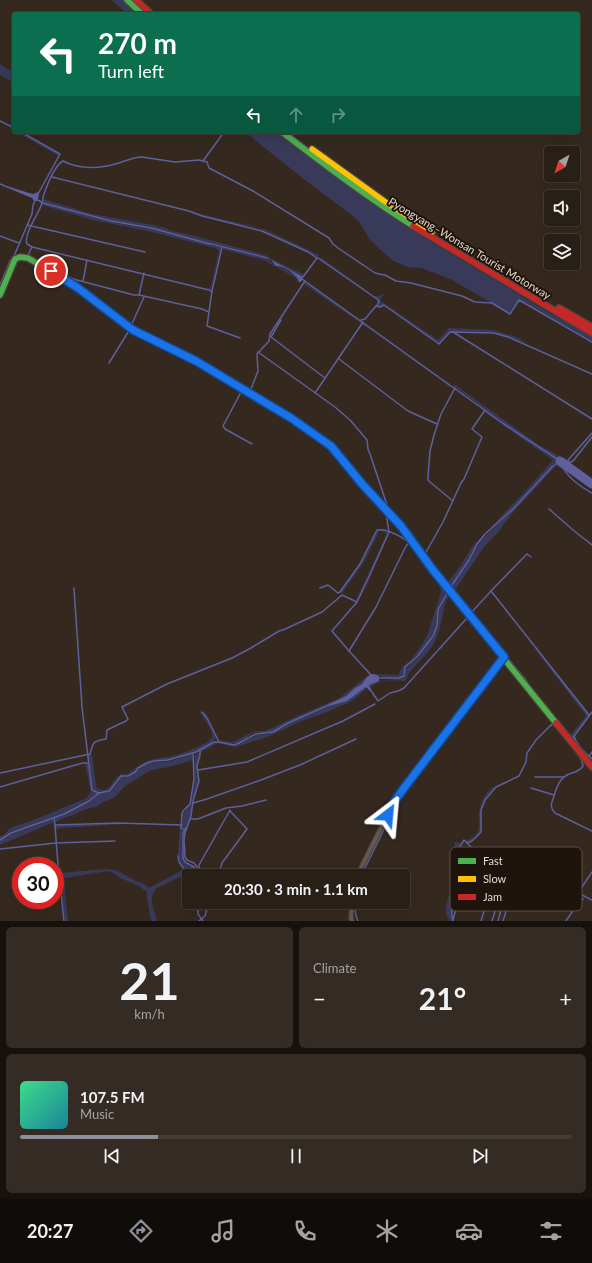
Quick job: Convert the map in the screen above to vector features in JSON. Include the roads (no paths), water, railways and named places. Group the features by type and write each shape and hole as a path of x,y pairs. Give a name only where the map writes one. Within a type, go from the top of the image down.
{"main road":[{"path":"127,0 140,12"},
{"path":"136,0 149,12"},
{"name":"Pyongyang–Wonsan Tourist Motorway","path":"285,134 352,185 436,241 592,333"},
{"path":"293,134 384,201 438,237 592,327"},
{"path":"0,295 14,258 28,258 78,288 133,330 196,361 291,418 331,446 363,485 401,526 433,570 592,767"}],"street":[{"path":"360,869 394,802 504,657"},
{"path":"352,909 352,921"}],"water":[{"path":"3,186 33,194 38,192 39,196 37,201 34,201 32,198"},
{"path":"209,244 266,257 303,278 301,282 299,282 293,273 283,267 276,266 271,260"},
{"path":"371,674 379,676 379,681 369,685 371,691 366,687 347,701 329,706 329,704 346,696 362,684"}],"waterway":[{"path":"0,121 12,127"},
{"path":"25,134 60,154 38,194"},
{"path":"203,161 223,134"},
{"path":"212,292 209,290 32,247 27,244 27,235 43,202 46,188 56,167 63,161 82,167 109,166 138,157 175,162 199,160 207,162 209,168 253,191 329,238 338,248 375,273 385,275 396,281 411,283 462,296 475,302 492,303 510,314 519,300 592,342"},
{"path":"52,177 262,231 308,252 317,258 303,277"},
{"path":"0,184 5,186"},
{"path":"36,199 43,203 111,221 151,228 210,244"},
{"path":"0,285 32,214 35,201"},
{"path":"27,225 145,252"},
{"path":"0,236 19,243"},
{"path":"28,255 32,247"},
{"path":"209,312 222,247"},
{"path":"318,258 377,299 379,301 377,306"},
{"path":"83,281 87,260"},
{"path":"52,269 73,279 134,295 202,309 209,312 207,326 240,338"},
{"path":"139,295 144,273"},
{"path":"302,279 504,424 560,461 552,467 513,509 485,534 477,544 469,560 450,588"},
{"path":"251,392 258,371 257,354 269,341 270,334 305,281"},
{"path":"131,326 144,297"},
{"path":"361,320 365,319 376,306 380,307 384,305 439,344 450,332 494,333 508,337 592,374"},
{"path":"281,320 271,337 325,378"},
{"path":"315,393 363,322"},
{"path":"109,363 130,329"},
{"path":"453,332 592,419"},
{"path":"258,352 335,407 350,420 367,440 368,449 388,508"},
{"path":"339,359 408,411 437,424"},
{"path":"453,501 430,482 428,477 430,451 434,435 441,414 455,388"},
{"path":"245,393 242,392 240,394 223,426 225,429 252,444"},
{"path":"425,554 443,522 464,479 482,437 472,429 485,410"},
{"path":"569,463 568,460 592,433"},
{"path":"592,437 573,461 565,464 564,469 569,477 592,493"},
{"path":"560,461 592,484"},
{"path":"549,509 592,545"},
{"path":"371,675 332,631 357,602 368,579 389,532 386,513"},
{"path":"320,588 328,585 338,593 340,592 360,564 377,530 391,532 406,540 413,546"},
{"path":"349,651 376,607 406,546 409,543"},
{"path":"470,614 527,554 531,557"},
{"path":"440,583 447,593"},
{"path":"74,588 82,707 92,790 99,793"},
{"path":"379,678 399,678 404,676 405,667 417,657 433,636 437,626 438,610 448,591"},
{"path":"491,591 589,715"},
{"path":"0,773 90,754 94,743 98,740 106,739 107,730 128,719 122,707 167,684 232,658 279,631 322,612 342,595 357,602"},
{"path":"370,689 378,701 390,693 404,688 468,617"},
{"path":"491,638 527,683"},
{"path":"0,840 11,833 64,814 89,801 99,793 109,791 121,776 128,776 147,763 168,760 196,752 214,742 234,745 256,734 273,732 288,723 331,704"},
{"path":"198,770 247,762 343,721 375,704"},
{"path":"202,712 207,718 219,742"},
{"path":"572,739 592,712"},
{"path":"467,843 472,841 481,832 481,810 485,800 496,787 519,776 526,762 527,753 536,740 555,723"},
{"path":"364,869 396,805 455,725"},
{"path":"561,733 568,741"},
{"path":"574,736 579,746 592,759"},
{"path":"193,803 300,765 356,739"},
{"path":"197,869 194,863 187,860 185,857 184,840 199,781 197,766 200,750"},
{"path":"576,751 582,761 583,766 579,770 567,775 561,780 555,792 551,806 555,813 592,831"},
{"path":"589,756 592,752"},
{"path":"184,830 181,828 182,814 190,804 194,779 193,753"},
{"path":"0,787 72,766 88,763"},
{"path":"535,777 564,777"},
{"path":"531,788 554,795"},
{"path":"191,819 198,819 226,808 266,800"},
{"path":"199,869 199,865 230,810"},
{"path":"220,869 222,863 247,829 230,811"},
{"path":"54,818 64,921"},
{"path":"55,825 118,823 182,825"},
{"path":"186,828 183,833 183,858 185,862 194,867 194,869"},
{"path":"460,847 464,840 471,847"},
{"path":"0,849 56,843 115,841"},
{"path":"178,856 179,862 184,869"},
{"path":"582,887 592,872"},
{"path":"582,895 592,900"},
{"path":"198,909 198,914 203,921"},
{"path":"199,921 205,916 207,909"},
{"path":"355,909 358,921"},
{"path":"452,911 453,921"},
{"path":"453,920 455,911"},
{"path":"481,921 484,911"},
{"path":"492,921 495,911"},
{"path":"498,921 501,911"},
{"path":"503,921 506,911"},
{"path":"566,921 573,911"}]}
